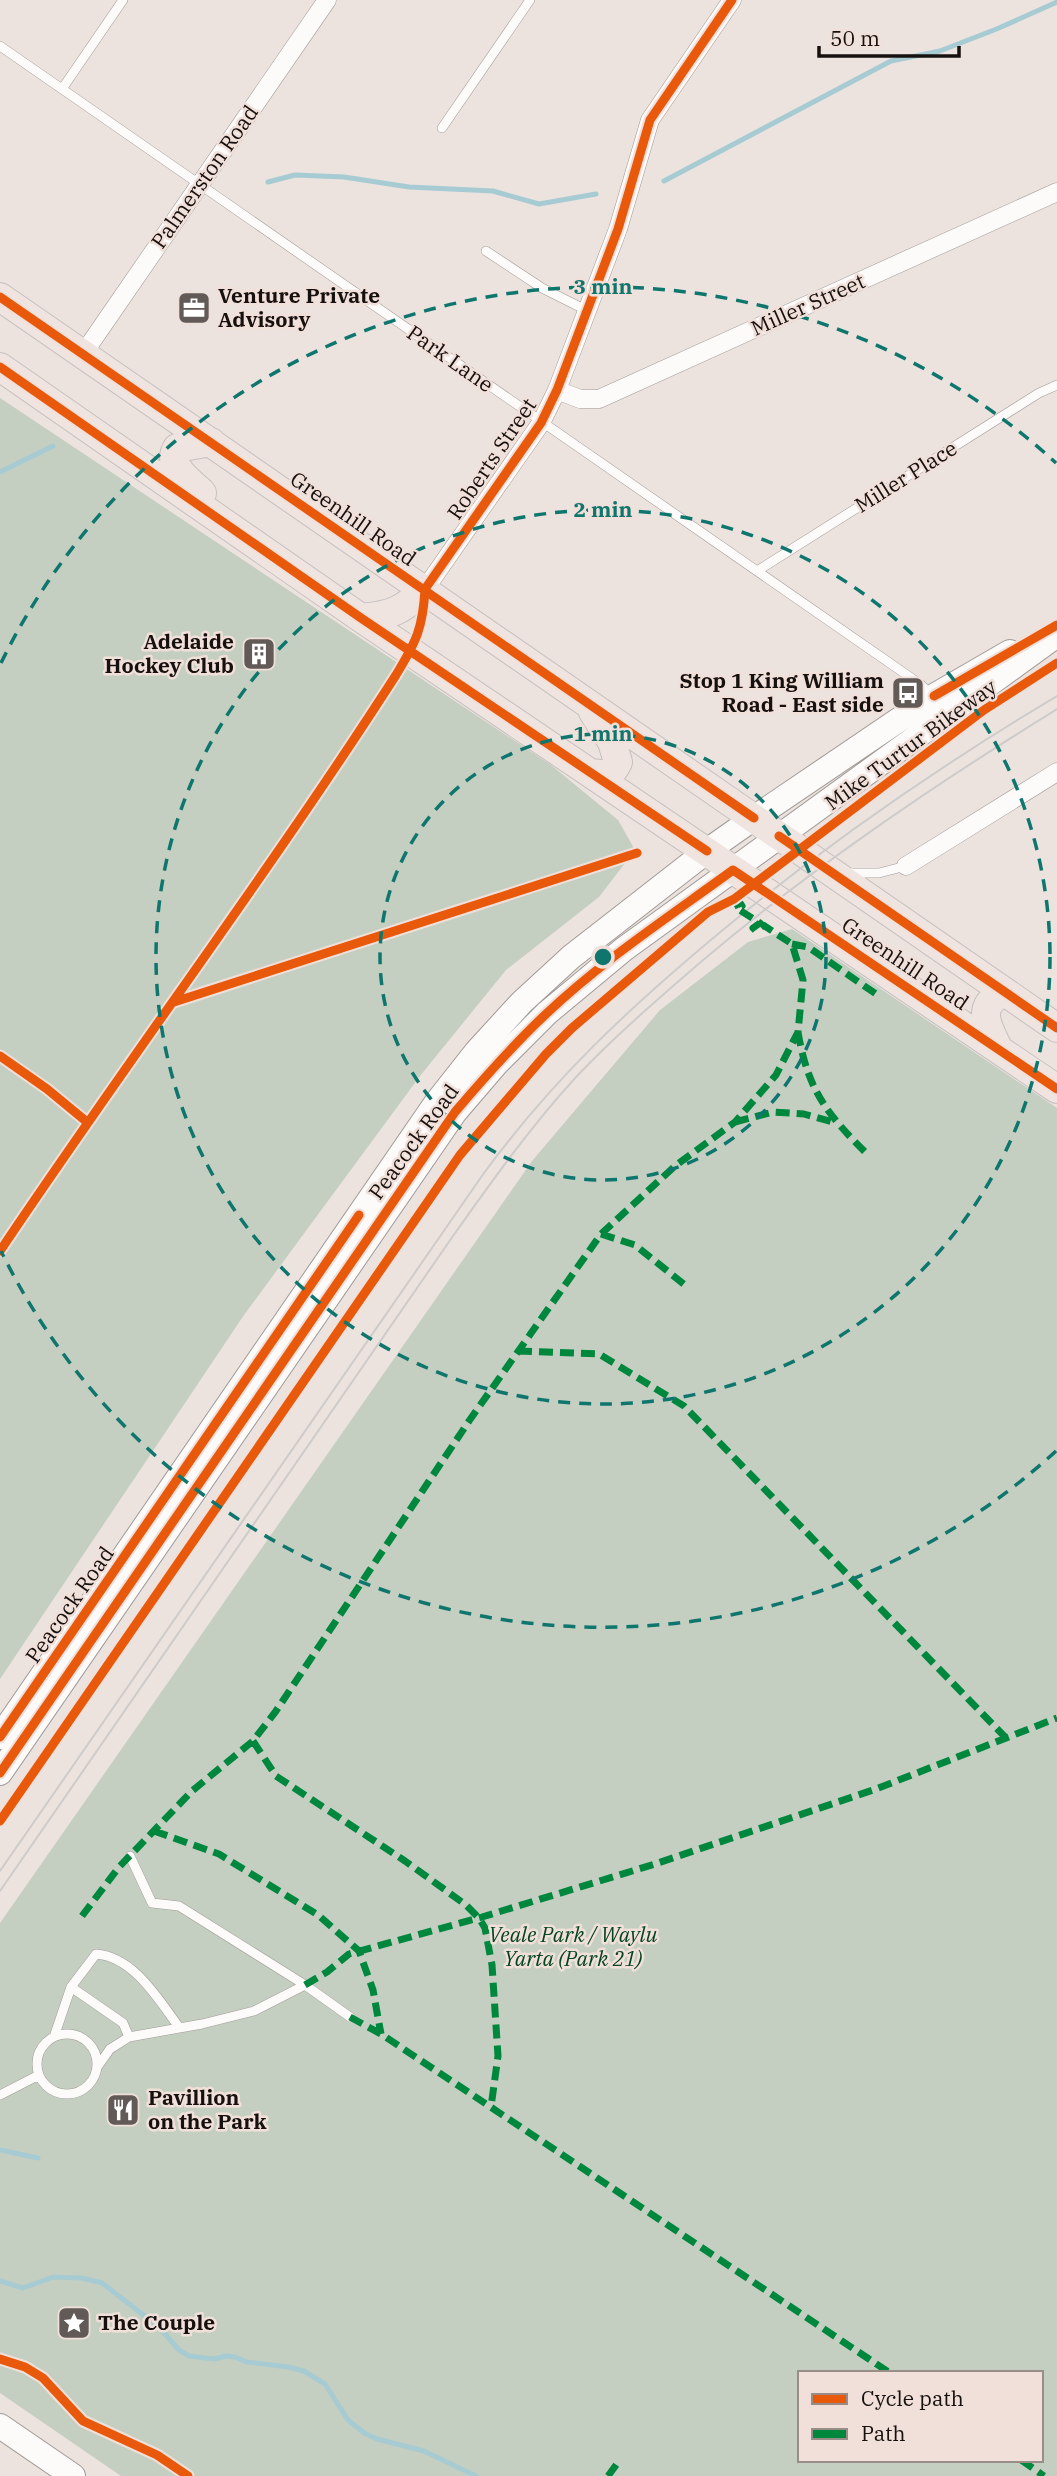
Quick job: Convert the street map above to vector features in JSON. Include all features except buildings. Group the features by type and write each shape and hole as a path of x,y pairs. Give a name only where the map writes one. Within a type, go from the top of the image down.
{"highway":[{"name":"Greenhill Road","path":"0,297 1057,1028"},
{"name":"Greenhill Road","path":"0,367 361,618 1057,1089"},
{"path":"204,509 205,497 181,472 173,461 173,455 177,448 211,442"},
{"path":"361,618 387,616 405,608 425,589"},
{"path":"588,703 612,742 618,762 614,772 608,775 590,773"},
{"path":"998,1048 986,1023 986,1005 991,998 1004,992"}],"main road":[{"name":"Peacock Road","path":"0,1773 13,1731 436,1103 477,1051 522,1002 570,957 754,818 934,696 1057,625"},
{"name":"Peacock Road","path":"13,1731 455,1112 497,1063 547,1013 624,949 1057,635"},
{"path":"0,2426 73,2476"}],"street":[{"name":"Palmerston Road","path":"83,354 327,0"},
{"name":"Roberts Street","path":"425,589 541,423 557,390 618,229 650,120 732,0"},
{"name":"Miller Street","path":"557,390 580,398 599,399 1057,192"},
{"path":"906,866 1057,772"}],"lane":[{"path":"62,89 123,0"},
{"path":"442,128 530,0"},
{"name":"Park Lane","path":"0,46 934,696"},
{"path":"486,251 542,288 586,310"},
{"name":"Miller Place","path":"757,571 1039,393 1057,385"},
{"path":"831,872 871,873 906,866"},
{"path":"131,1856 152,1903 179,1906 305,1985 350,2017"},
{"path":"54,2037 71,1987 96,1954 108,1955 134,1972 179,2027"},
{"path":"98,2066 110,2049 129,2037 202,2024 254,2011 305,1985"},
{"path":"71,1987 123,2023 129,2037"},
{"path":"79,2035 96,2053 96,2076 82,2091 61,2094 52,2090 39,2075 39,2053 45,2043 54,2037 79,2035"},
{"path":"0,2095 39,2075"}],"green space":[{"path":"0,398 551,765 618,820 635,850 599,897 506,970 420,1076 244,1315 0,1679"},
{"name":"Veale Park / Waylu Yarta (Park 21)","path":"792,929 1057,1108 1057,2476 121,2476 0,2393 0,1923 532,1161 660,1010 748,942"}],"waterway":[{"path":"664,181 891,61 940,51 1057,2"},
{"path":"268,182 295,175 344,177 409,187 493,191 539,204 596,194"},
{"path":"0,472 53,446"},
{"path":"0,2150 38,2158"},
{"path":"0,2281 23,2288 53,2277 82,2278 102,2283 159,2327 179,2350 189,2356 214,2359 235,2357 247,2362 304,2371 325,2384 348,2420 364,2433 424,2451 476,2476"}],"tram line":[{"path":"0,1871 484,1173 537,1107 593,1046 653,990 758,901 925,779 1057,696"},
{"path":"0,1891 453,1236 497,1174 560,1095 622,1031 744,926 830,860 919,798 1057,709"}],"marked path":[{"path":"82,1916 119,1867 192,1791 253,1741 276,1711 469,1421 601,1234 675,1166 735,1122 776,1075 798,1032 803,980 792,944 763,925 756,931 753,928 760,923 738,909 742,906 740,903 734,906"},
{"path":"792,944 808,947 876,994"},
{"path":"798,1032 807,1070 821,1100 841,1127 868,1155"},
{"path":"735,1122 773,1112 804,1114 836,1123"},
{"path":"601,1234 635,1245 685,1285"},
{"path":"518,1351 599,1354 684,1406 1006,1738"},
{"path":"305,1985 349,1954 655,1864 876,1789 1057,1718"},
{"path":"253,1741 276,1776 405,1861 466,1905 479,1918 485,1928 492,1965 498,2056 491,2107"},
{"path":"154,1831 219,1854 318,1915 359,1951 373,1990 381,2034"},
{"path":"350,2017 381,2034 887,2371"},
{"path":"608,2476 619,2461"},
{"path":"1024,2462 1044,2476"}],"cycle path":[{"path":"425,589 541,423 557,390 618,229 650,120 732,0"},
{"path":"0,297 754,818"},
{"path":"0,367 361,618 707,851"},
{"path":"0,1251 299,820 396,675 417,634 425,589"},
{"name":"Mike Turtur Bikeway","path":"934,696 1057,625"},
{"name":"Mike Turtur Bikeway","path":"0,1821 460,1155 546,1054 572,1028 708,912 734,899 984,710 1057,663"},
{"path":"779,836 1057,1028"},
{"path":"174,1002 637,853"},
{"path":"0,1773 455,1112 510,1050 568,994 637,939 733,870 1057,1089"},
{"path":"0,1056 47,1089 87,1122"},
{"path":"0,1737 359,1215"},
{"path":"0,2359 25,2367 43,2378 83,2421 157,2455 188,2476"}],"place":[{"name":"Venture Private Advisory","path":"194,308"},
{"name":"Adelaide Hockey Club","path":"259,654"},
{"name":"Stop 1 King William Road - East side","path":"908,693"},
{"name":"Pavillion on the Park","path":"123,2110"},
{"name":"The Couple","path":"74,2323"}]}
